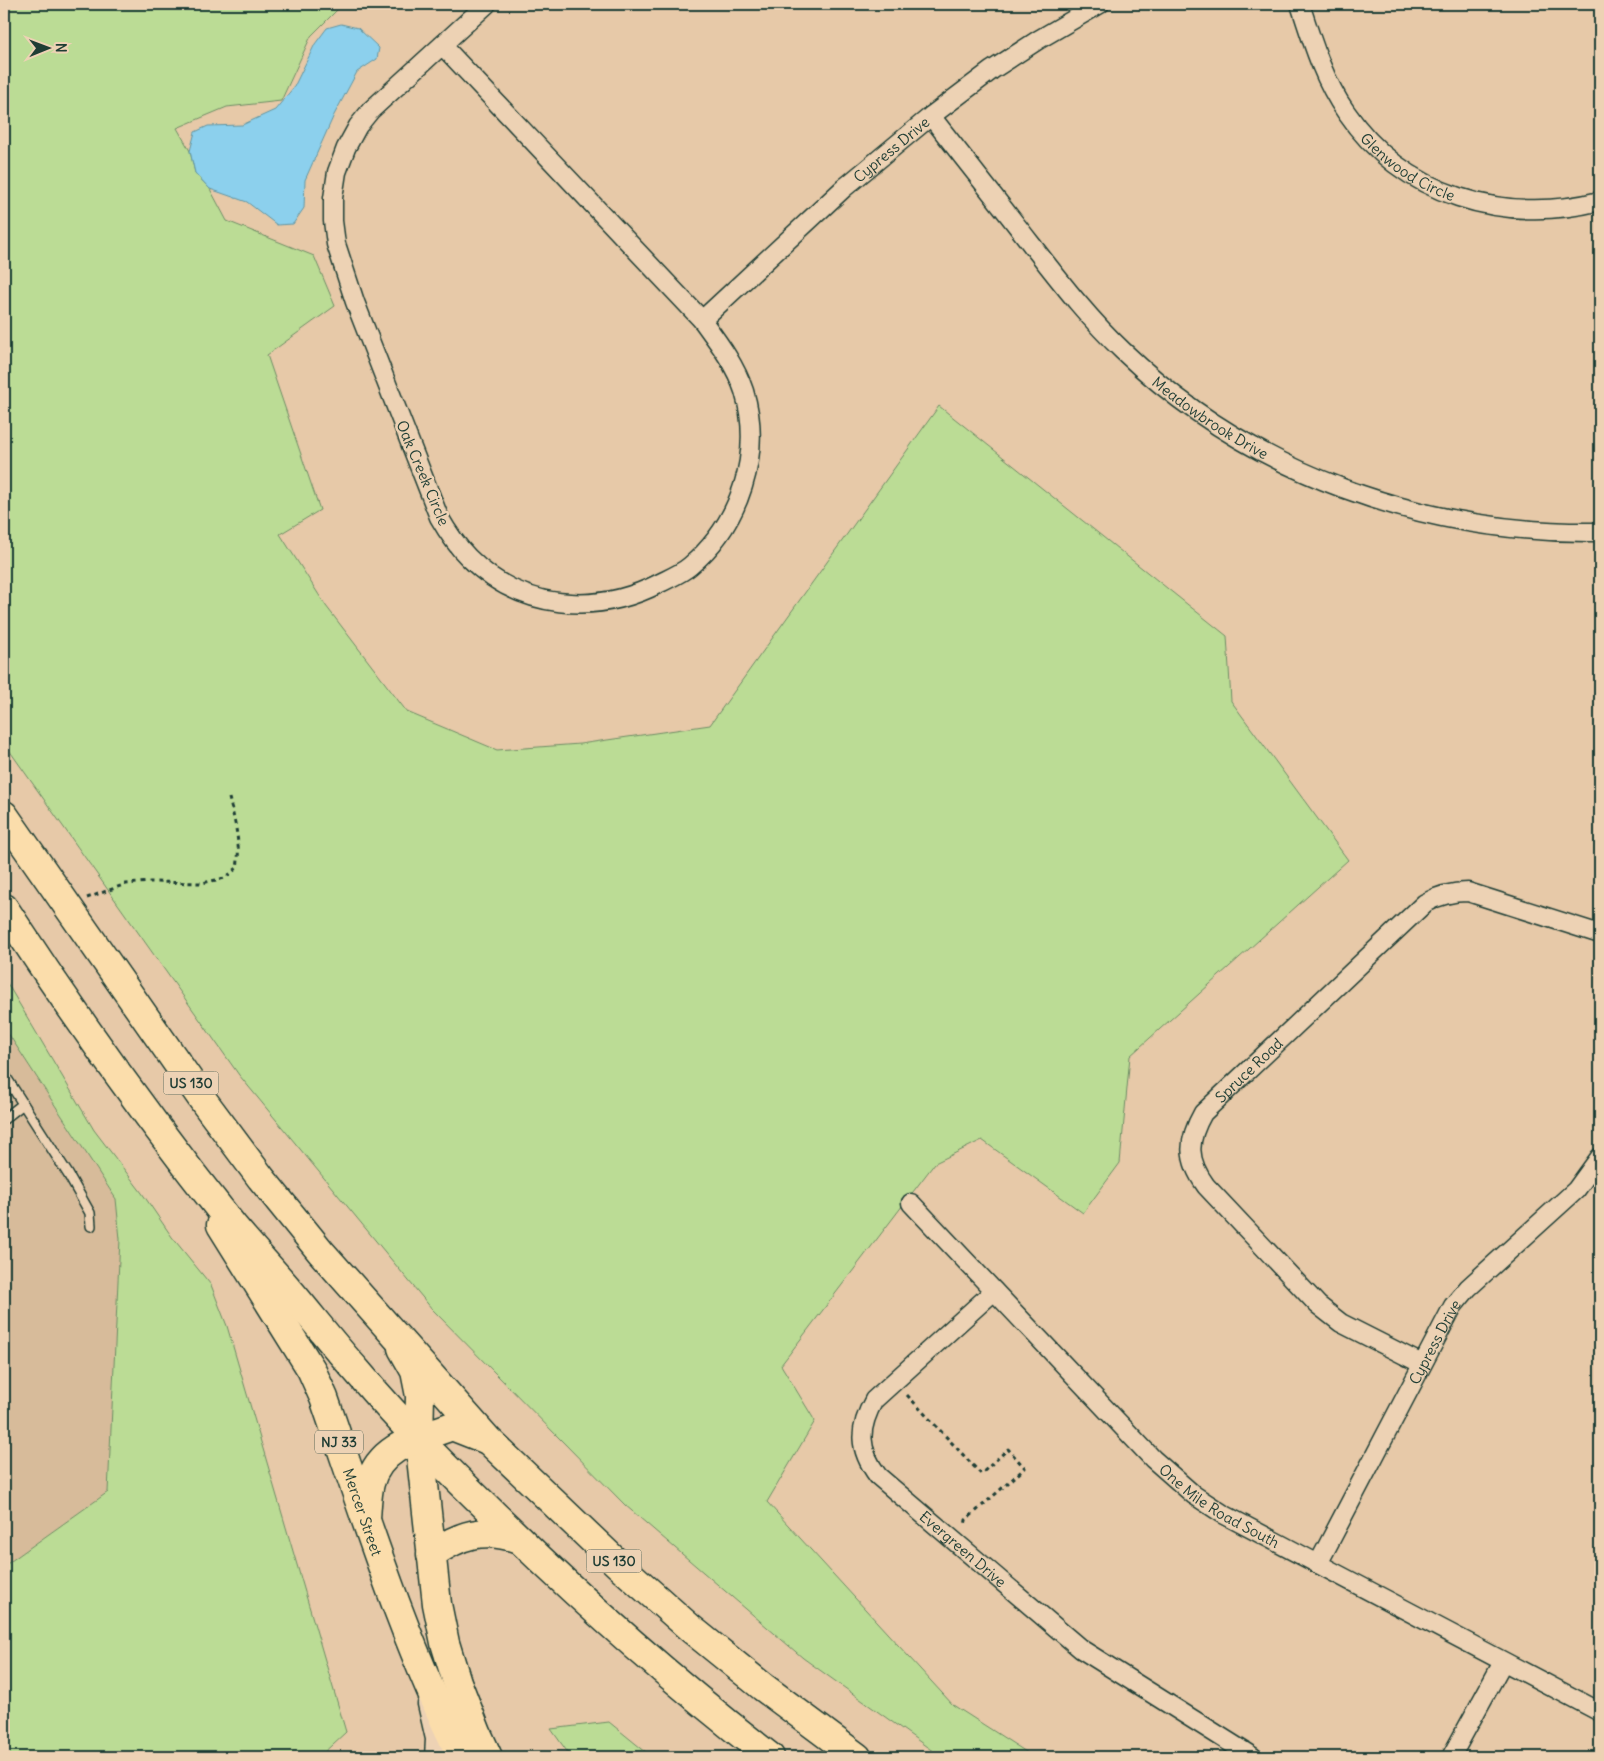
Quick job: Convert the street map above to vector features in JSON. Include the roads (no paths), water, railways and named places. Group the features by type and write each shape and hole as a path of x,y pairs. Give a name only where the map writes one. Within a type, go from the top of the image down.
{"main road":[{"name":"US 130","path":"4,814 204,1103 261,1178 321,1252 489,1441 619,1565 690,1628 763,1687 857,1757"},
{"name":"US 130","path":"5,911 90,1036 235,1228 358,1372 419,1439 471,1492 629,1642 770,1757"},
{"name":"Mercer Street","path":"173,1147 311,1369 324,1398 413,1650 462,1757"},
{"path":"396,1337 415,1371 420,1396 419,1439 437,1604 445,1643 457,1682 488,1757"},
{"path":"366,1518 370,1482 382,1458 399,1446 452,1426 489,1441"},
{"path":"431,1555 449,1542 467,1535 486,1532 506,1534 519,1539"}],"street":[{"path":"442,45 487,4"},
{"name":"Cypress Drive","path":"702,320 844,188 931,116 992,70 1038,40 1100,4"},
{"name":"Glenwood Circle","path":"1300,4 1329,84 1346,112 1366,137 1393,162 1420,180 1480,204 1511,209 1540,210 1568,208 1600,201"},
{"name":"Oak Creek Circle","path":"442,45 702,320 735,369 744,391 749,414 751,440 748,466 742,491 724,527 708,548 689,567 643,592 616,601 588,604 563,603 538,598 512,588 490,576 468,558 451,537 439,517 355,302 336,244 332,221 337,172 346,148 358,126 371,110 442,45"},
{"name":"Meadowbrook Drive","path":"931,116 1083,310 1123,352 1166,389 1241,441 1323,481 1377,501 1432,516 1485,525 1540,530 1600,532"},
{"name":"Spruce Road","path":"1422,1364 1341,1323 1318,1306 1206,1186 1197,1173 1192,1158 1191,1142 1194,1127 1210,1106 1425,903 1436,896 1453,892 1468,892 1600,934"},
{"name":"Cypress Drive","path":"1318,1564 1453,1306 1463,1294 1576,1190 1600,1158"},
{"name":"One Mile Road South","path":"910,1203 1166,1473 1194,1495 1223,1514 1600,1712"},
{"name":"Evergreen Drive","path":"994,1291 874,1400 866,1415 862,1430 863,1446 868,1462 878,1476 1081,1649 1253,1757"},
{"path":"413,1650 435,1738 434,1757"},
{"path":"1451,1757 1503,1662"}],"lane":[{"path":"4,1074 90,1213 91,1226"},
{"path":"4,1119 23,1104"}],"water":[{"path":"341,24 358,28 379,48 377,59 357,72 334,115 305,180 304,208 293,224 277,225 247,202 210,189 195,173 190,151 195,132 208,126 242,125 275,110 294,87 315,44 327,28"}]}
